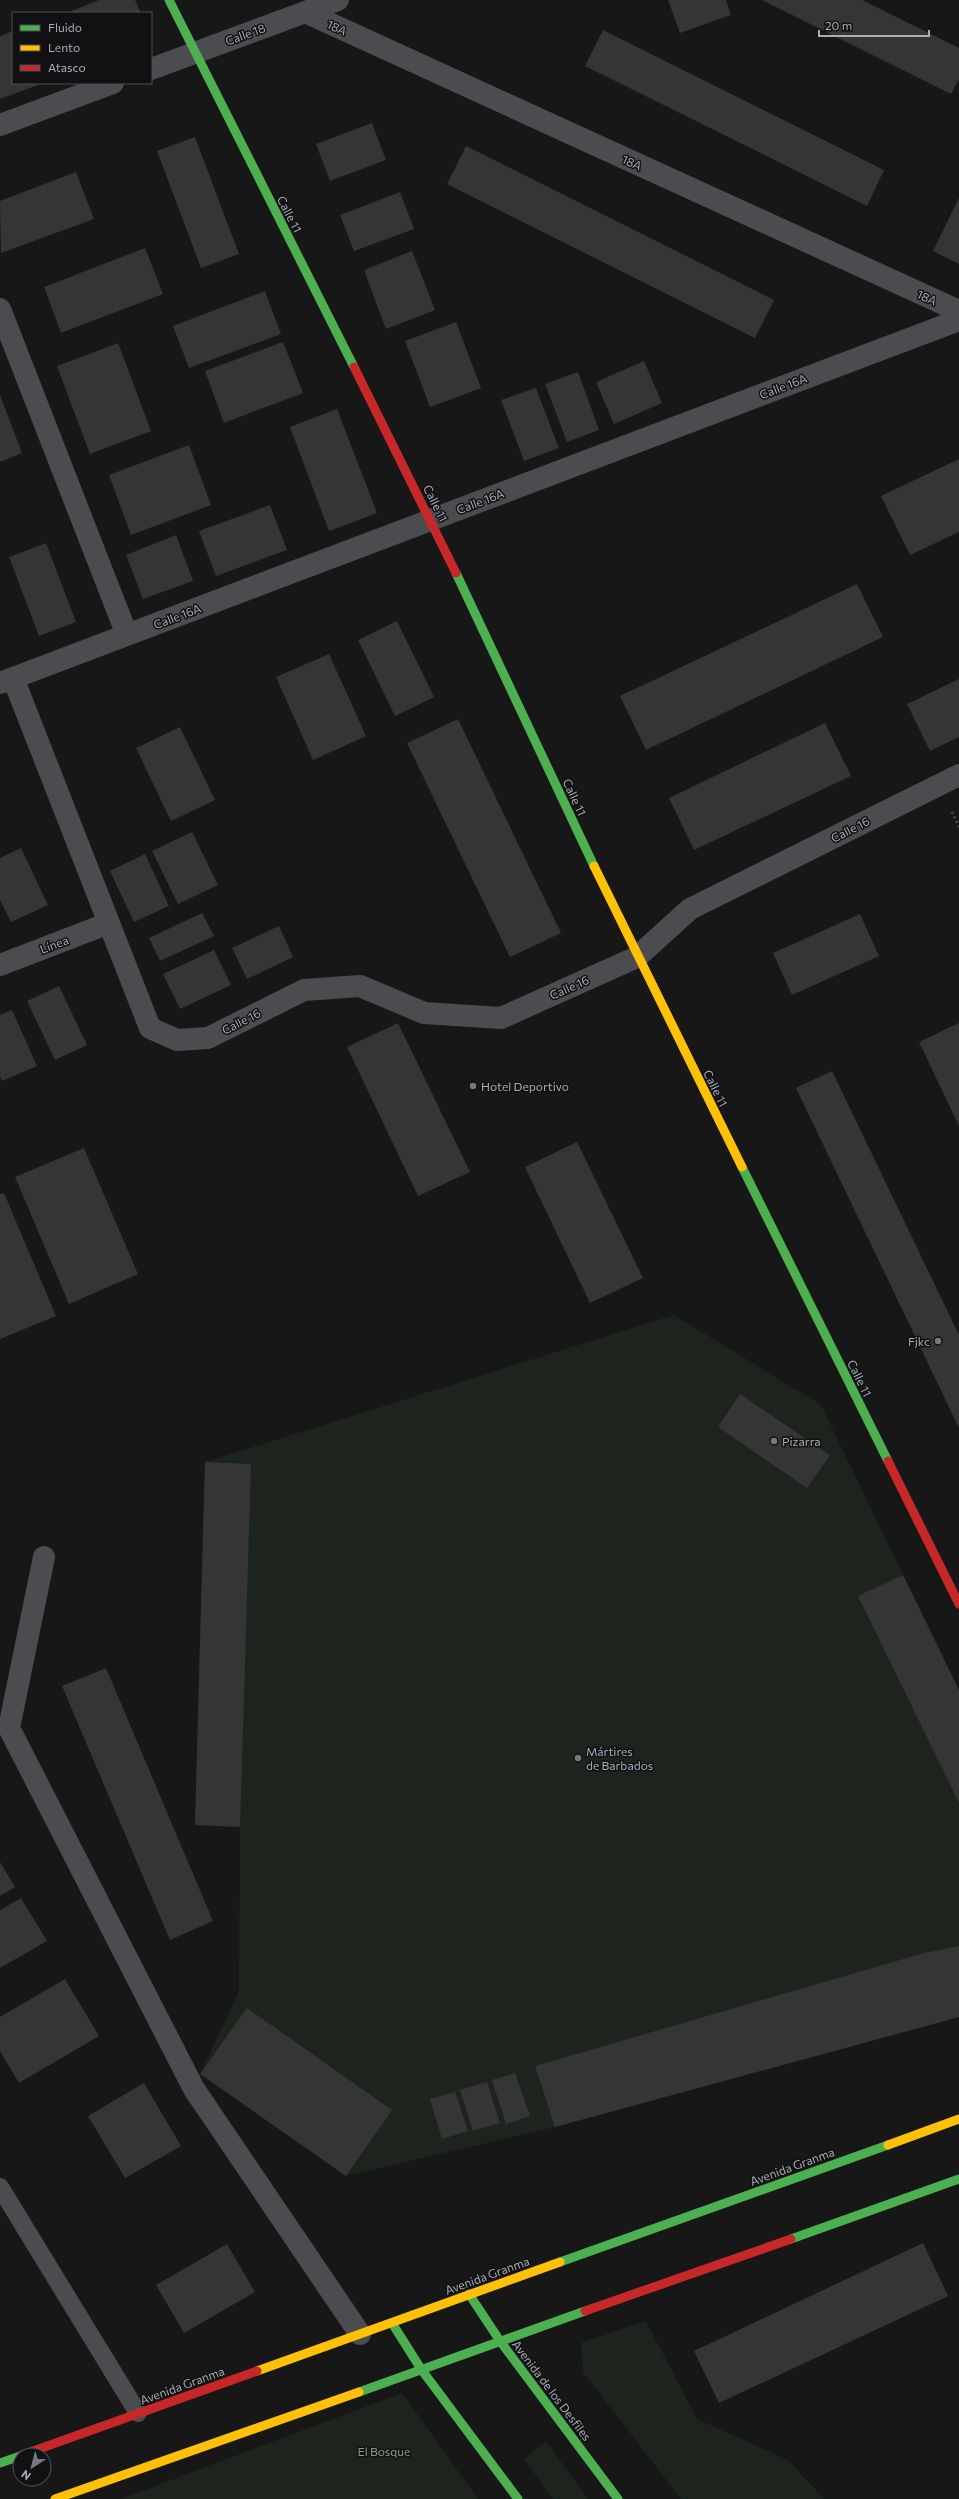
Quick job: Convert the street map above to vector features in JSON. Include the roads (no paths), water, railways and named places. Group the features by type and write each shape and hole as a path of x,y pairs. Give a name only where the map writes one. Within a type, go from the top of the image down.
{"main road":[{"name":"Calle 11","path":"169,0 431,520 637,957 959,1604"},
{"name":"Avenida Granma","path":"43,2447 959,2119"},
{"path":"55,2499 959,2179"},
{"name":"Avenida de los Desfiles","path":"469,2294 500,2341 618,2499"},
{"path":"392,2323 421,2369 518,2499"},
{"name":"Avenida Granma","path":"0,2463 12,2458"}],"street":[{"name":"Calle 18","path":"152,69 338,0"},
{"name":"18A","path":"305,12 959,311"},
{"path":"0,125 110,84"},
{"path":"0,309 127,635"},
{"name":"Calle 16A","path":"6,680 959,320"},
{"path":"6,680 109,923"},
{"name":"Calle 16","path":"109,923 150,1028 177,1040 208,1038 304,990 360,986 424,1013 501,1018 637,957 690,909 959,775"},
{"name":"Línea","path":"0,964 109,923"},
{"path":"44,1558 9,1728 194,2089 360,2334"}],"lane":[{"path":"0,2187 138,2413"}],"place":[{"name":"Hotel Deportivo","path":"473,1086"},
{"name":"Fjkc","path":"938,1341"},
{"name":"Pizarra","path":"774,1441"},
{"name":"Mártires de Barbados","path":"578,1758"}],"park label":[{"name":"El Bosque","path":"384,2451"}]}
